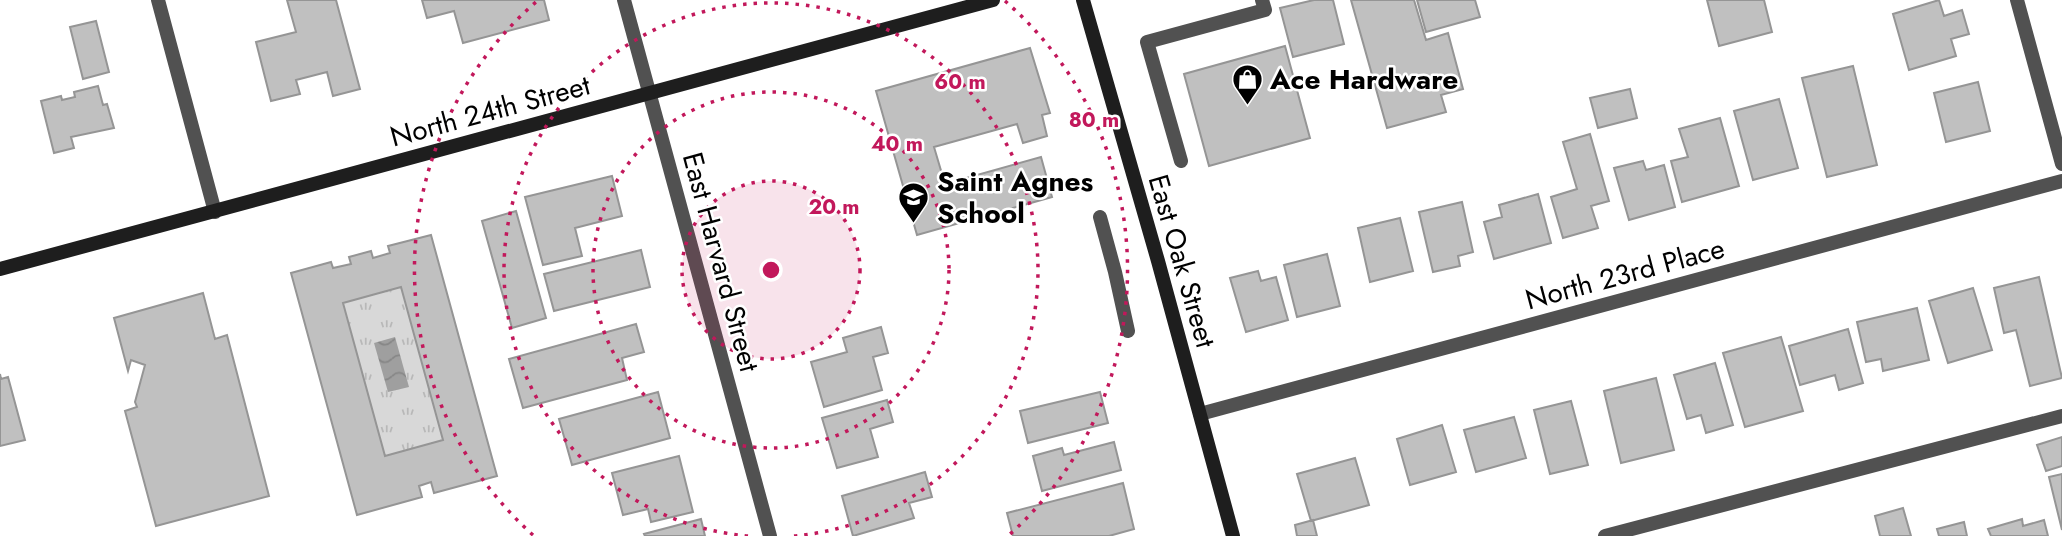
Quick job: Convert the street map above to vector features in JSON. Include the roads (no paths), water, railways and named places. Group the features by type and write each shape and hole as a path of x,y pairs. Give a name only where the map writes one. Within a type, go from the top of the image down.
{"main road":[{"name":"North 24th Street","path":"0,269 993,0"},
{"name":"East Oak Street","path":"1083,0 1233,536"}],"street":[{"path":"158,0 215,212"},
{"name":"East Harvard Street","path":"624,0 770,536"},
{"path":"1181,162 1147,42 1265,10 1262,0"},
{"path":"2017,0 2062,164"},
{"name":"North 23rd Place","path":"1200,414 2062,181"},
{"path":"1100,217 1128,331"},
{"path":"1605,536 2062,416"}],"water":[{"path":"395,337 409,387 388,392 374,343"}],"place":[{"name":"Ace Hardware","path":"1247,106"},
{"name":"Saint Agnes School","path":"914,224"}]}
